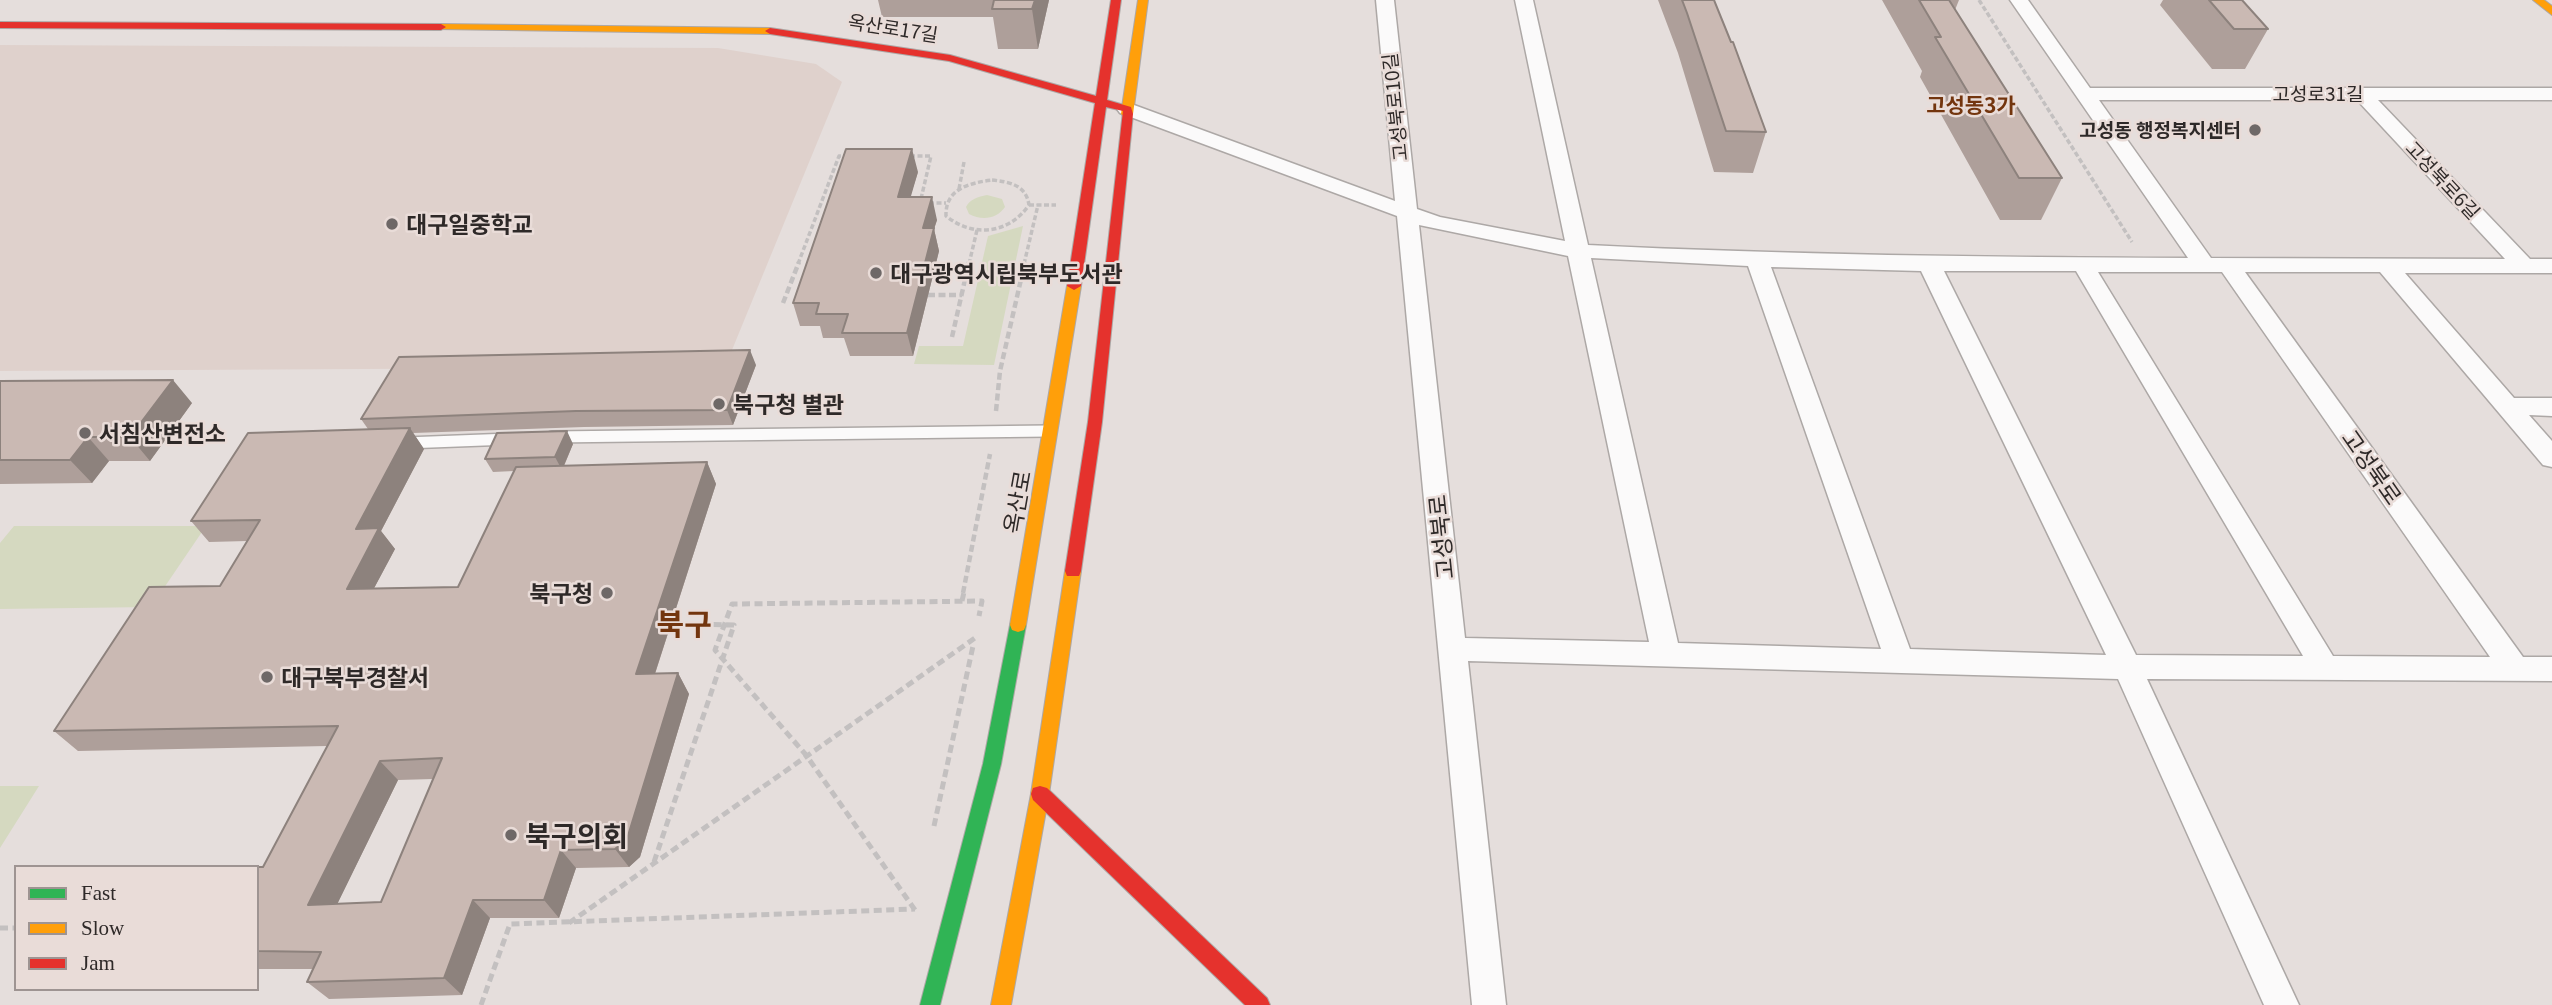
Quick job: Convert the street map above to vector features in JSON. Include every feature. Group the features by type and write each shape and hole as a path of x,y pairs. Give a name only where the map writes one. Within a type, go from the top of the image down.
{"main road":[{"name":"옥산로","path":"930,1005 992,764 1052,431 1116,0"},
{"path":"1001,1005 1040,794 1095,422 1127,109 1143,0"},
{"path":"2538,0 2552,12"},
{"path":"245,27 263,9"},
{"name":"옥산로17길","path":"0,25 785,31 950,58 1127,109"},
{"path":"1040,794 1260,1005"}],"street":[{"name":"고성북로10길","path":"1385,0 1405,214"},
{"path":"1524,0 1666,655"},
{"name":"고성북로","path":"2019,0 2085,94 2217,266 2515,669"},
{"name":"고성로31길","path":"2085,94 2552,94"},
{"name":"고성북로6길","path":"2362,94 2524,266"},
{"path":"1127,109 1405,214 1482,234 1580,251 1757,260 1929,264 2552,266"},
{"name":"고성북로","path":"1405,214 1453,649"},
{"path":"1757,260 1900,661"},
{"path":"1929,264 2127,667 2282,1005"},
{"path":"2083,265 2325,668"},
{"path":"2386,265 2552,458"},
{"path":"2507,406 2552,407"},
{"path":"1489,1005 1453,649 2127,667 2552,669"}],"lane":[{"path":"544,437 1052,431"},
{"path":"398,443 517,438"}],"path":[{"path":"1979,0 2146,265"},
{"path":"783,303 839,156 852,156"},
{"path":"905,156 931,156 920,203 946,203"},
{"path":"959,189 964,162"},
{"path":"978,181 1005,181 1024,190 1028,205 1024,214 1016,220 991,230 977,230 953,223 946,216 946,203 959,189 978,181"},
{"path":"962,601 994,431 1000,371 1038,205"},
{"path":"952,337 977,230"},
{"path":"928,295 962,295"},
{"path":"915,910 806,755 715,650 732,604 982,601 978,624"},
{"path":"654,863 721,657 734,625 684,624"},
{"path":"569,923 976,636 932,832"},
{"path":"915,910 918,897"},
{"path":"481,1005 510,924 915,910"}],"shaded area":[{"name":"대구일중학교","path":"0,45 718,48 816,64 842,82 725,367 0,371"}],"green space":[{"path":"987,195 1002,199 1005,207 1002,211 989,218 969,214 966,207 970,202"},
{"path":"1023,226 994,365 914,364 919,346 963,346 988,236"},
{"path":"14,526 206,526 151,607 0,609 0,543"},
{"path":"0,786 39,786 0,848"}],"building":[{"path":"994,0 1035,0 1032,9 992,9"},
{"path":"1682,0 1714,0 1733,42 1766,132 1726,131"},
{"path":"1919,0 1949,0 2062,178 2019,178 1935,37 1941,37"},
{"path":"2209,0 2242,0 2268,29 2234,29"},
{"name":"대구광역시립북부도서관","path":"846,149 912,149 898,197 932,197 923,228 934,228 907,333 842,333 848,314 816,314 819,303 793,303"},
{"path":"750,350 727,410 576,411 361,419 399,357"},
{"path":"173,380 130,437 88,437 70,460 0,460 0,381"},
{"path":"410,428 356,529 379,528 347,589 458,587 516,467 707,462 636,674 678,673 627,839 615,849 561,850 544,900 473,900 444,978 307,982 321,952 259,951 259,867 263,867 338,726 54,731 149,587 220,586 260,520 191,521 248,433","holes":["442,758 381,902 308,905 380,761"]},
{"path":"567,431 555,457 485,459 497,433"}],"traffic: fast":[{"path":"930,1005 992,764 1018,625"}],"traffic: slow":[{"path":"1127,114 1143,0"},
{"path":"2538,0 2552,12"},
{"path":"441,27 770,31"},
{"path":"1018,625 1074,286"},
{"path":"1001,1005 1040,794 1073,571"}],"traffic: jam":[{"path":"1074,286 1116,0"},
{"path":"0,25 441,27"},
{"path":"770,31 950,58 1127,109"},
{"path":"1073,571 1095,422 1127,114"},
{"path":"1040,794 1260,1005"}],"place":[{"name":"고성동 행정복지센터","path":"2255,130"},
{"name":"대구일중학교","path":"392,224"},
{"name":"대구광역시립북부도서관","path":"876,273"},
{"name":"북구청 별관","path":"719,404"},
{"name":"서침산변전소","path":"85,433"},
{"name":"북구청","path":"607,593"},
{"name":"대구북부경찰서","path":"267,677"},
{"name":"북구의회","path":"511,835"}],"district":[{"name":"고성동3가","path":"1971,105"},
{"name":"북구","path":"684,624"}]}
